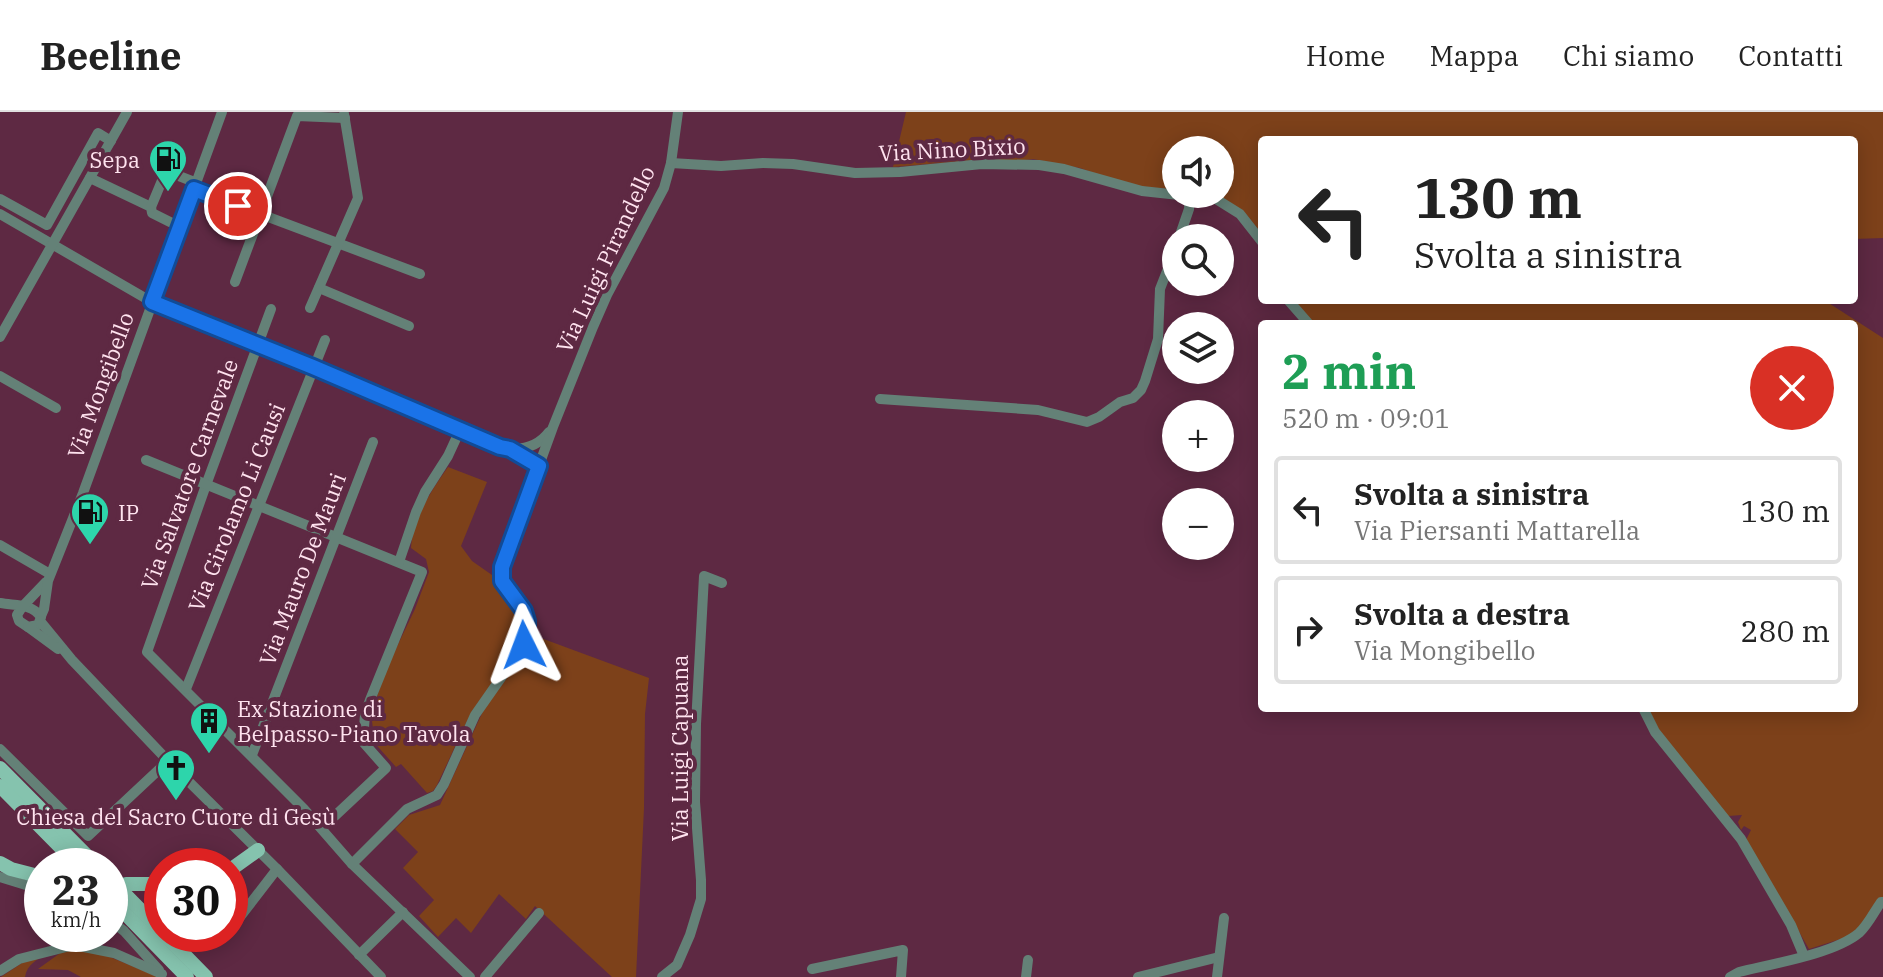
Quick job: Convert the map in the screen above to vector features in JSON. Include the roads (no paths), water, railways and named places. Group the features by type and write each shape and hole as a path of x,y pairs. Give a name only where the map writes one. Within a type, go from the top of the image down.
{"main road":[{"path":"0,768 80,848"},
{"path":"0,786 61,848"},
{"path":"248,857 258,850"},
{"path":"0,863 24,872"},
{"path":"128,897 144,914"},
{"path":"128,916 187,977"},
{"path":"182,952 206,977"}],"street":[{"path":"0,337 127,112"},
{"name":"Via Mongibello","path":"49,578 222,112"},
{"name":"Via Luigi Pirandello","path":"352,864 407,809 437,795 475,715 520,653 527,633 527,621 519,603 502,581 502,567 553,427 607,295 664,188 678,112"},
{"path":"235,282 297,116 344,115 358,198 310,308"},
{"path":"0,199 47,225 98,133 111,141"},
{"name":"Via Nino Bixio","path":"671,163 710,166 793,164 855,173 982,164 1039,165 1064,169 1127,188 1162,192"},
{"path":"180,227 152,213 151,207 166,171 260,215 420,274"},
{"path":"90,178 151,207"},
{"name":"Via Nino Bixio","path":"1230,208 1240,214 1258,237"},
{"path":"0,214 152,302 500,447 518,449 537,444 553,427"},
{"path":"880,399 1038,410 1087,422 1120,402 1133,398 1141,390 1158,339 1162,284"},
{"path":"319,288 409,326"},
{"path":"1292,304 1306,320"},
{"name":"Via Salvatore Carnevale","path":"186,689 147,652 271,309"},
{"name":"Via Girolamo Li Causi","path":"186,689 325,340"},
{"path":"0,376 56,408"},
{"path":"399,562 425,492 460,430"},
{"name":"Via Mauro De Mauri","path":"252,755 373,442"},
{"path":"510,449 539,466"},
{"path":"146,460 422,572 365,714 363,742 386,768 322,828"},
{"path":"0,545 49,578"},
{"name":"Via Luigi Capuana","path":"662,977 677,965 701,899 695,802 704,576 722,583"},
{"path":"49,578 44,609 36,627 24,624 18,612 49,578"},
{"path":"0,604 30,607 72,660 381,977"},
{"path":"0,604 72,660"},
{"path":"186,689 322,828 352,864 470,977"},
{"path":"1645,712 1655,732 1741,839 1791,925 1804,956"},
{"path":"0,749 88,836 168,761"},
{"path":"248,907 277,869"},
{"path":"0,877 24,884"},
{"path":"1730,977 1847,941 1862,930 1883,902"},
{"path":"359,955 403,912"},
{"path":"485,977 539,913"},
{"path":"1217,977 1224,918"},
{"path":"128,936 163,975"},
{"path":"0,971 19,959 74,945 114,953 163,975"},
{"path":"812,969 903,950 901,977"},
{"path":"1138,977 1219,957"},
{"path":"1026,977 1028,960"}],"place":[{"name":"Sepa","path":"168,193"},
{"name":"IP","path":"90,546"},
{"name":"Ex Stazione di Belpasso-Piano Tavola","path":"209,755"},
{"name":"Chiesa del Sacro Cuore di Gesù","path":"176,802"}]}
